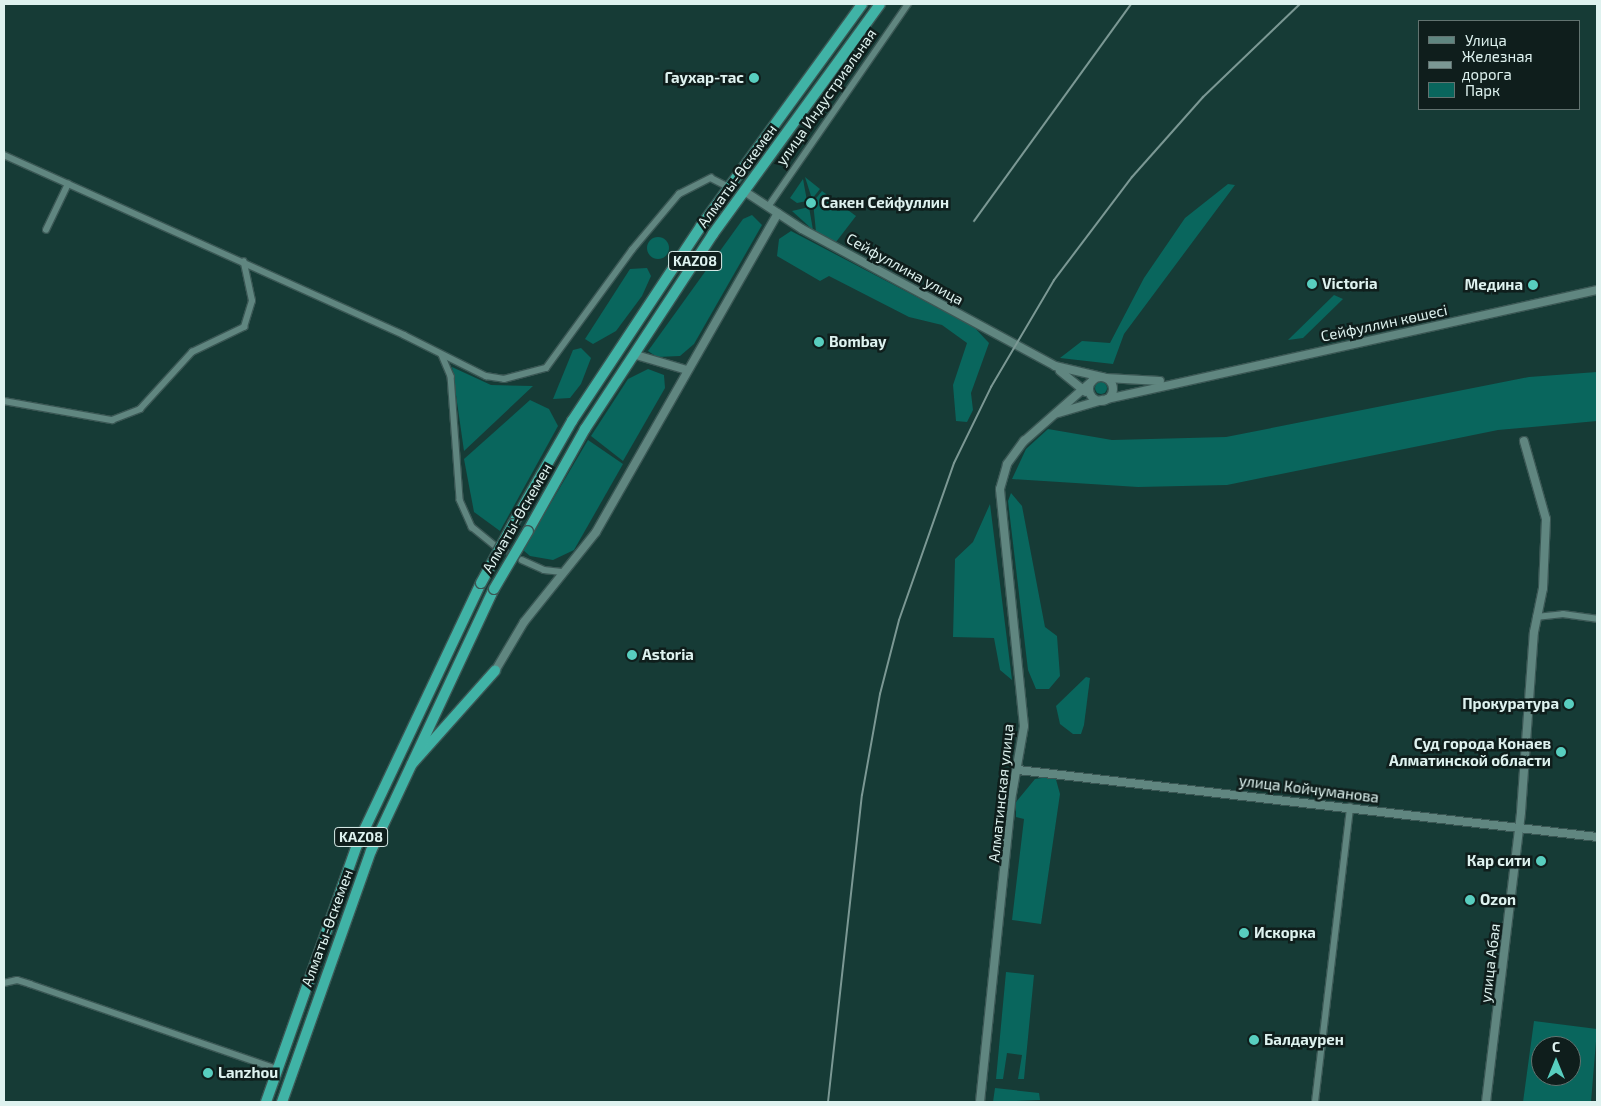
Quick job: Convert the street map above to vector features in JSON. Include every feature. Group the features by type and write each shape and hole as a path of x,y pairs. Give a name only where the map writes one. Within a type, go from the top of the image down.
{"highway":[{"name":"Алматы-Өскемен","path":"266,1102 276,1069 376,802 481,583 513,524 572,421 729,187 862,4"},
{"name":"Алматы-Өскемен","path":"282,1102 370,851 494,589 585,429 744,192 880,4"},
{"path":"408,768 496,671"}],"street":[{"name":"улица Индустриальная","path":"768,207 908,4"},
{"path":"4,155 244,262 442,355 504,380 546,368 632,250 680,194 711,178 729,187"},
{"path":"46,230 68,184"},
{"name":"Сейфуллина улица","path":"744,192 778,213 1055,366"},
{"path":"496,671 524,622 596,532 778,213"},
{"path":"4,400 112,420 140,409 192,352 244,327 252,301 244,262"},
{"name":"Сейфуллин көшесі","path":"1176,380 1597,290"},
{"path":"442,355 452,385 460,500 472,527 494,545"},
{"path":"636,355 687,370"},
{"path":"1055,366 1103,377 1176,380"},
{"path":"1055,366 1082,389 1105,400"},
{"path":"1092,395 1092,381 1103,377"},
{"path":"1103,377 1113,388 1105,400"},
{"path":"1052,416 1176,380"},
{"name":"Алматинская улица","path":"980,1102 1024,726 1000,489 1015,453 1052,416 1092,381"},
{"name":"улица Абая","path":"1486,1102 1519,827 1546,519 1524,441"},
{"path":"522,560 544,570 564,572"},
{"path":"1536,617 1563,614 1597,619"},
{"name":"улица Койчуманова","path":"1018,770 1597,837"},
{"path":"1315,1102 1350,807"},
{"path":"4,983 17,980 30,984 276,1069"}],"green space":[{"path":"805,177 820,189 812,199"},
{"path":"803,179 807,201 797,203 790,198"},
{"path":"1228,184 1235,185 1124,334 1113,364 1060,358 1082,341 1110,343 1144,278 1185,218"},
{"path":"822,191 856,216 836,242 816,232 813,202"},
{"path":"809,207 813,230 792,211"},
{"path":"752,215 762,225 694,344 680,356 657,357 648,351 743,219"},
{"path":"791,231 974,327 989,343 971,393 973,410 967,422 956,421 953,385 967,343 942,325 909,317 829,276 820,281 777,256 779,239"},
{"path":"658,237 666,240 669,248 666,256 658,259 650,256 647,248 650,240"},
{"path":"647,268 651,276 642,296 616,331 593,344 585,339 630,269"},
{"path":"1334,295 1343,299 1303,338 1288,340"},
{"path":"581,348 591,358 581,384 570,398 553,399 573,350"},
{"path":"452,367 491,385 533,386 464,451"},
{"path":"648,369 664,375 665,388 623,461 591,436 628,379"},
{"path":"1597,372 1597,421 1498,430 1227,485 1138,487 1012,479 1026,449 1048,429 1112,440 1226,437 1529,377"},
{"path":"1099,382 1103,382 1107,388 1103,394 1099,394 1095,390 1095,386"},
{"path":"530,400 549,409 558,426 500,531 474,512 464,459"},
{"path":"588,440 623,464 574,550 553,560 530,556 523,550"},
{"path":"1011,493 1022,506 1045,627 1057,636 1060,676 1049,689 1036,689 1028,670 1008,501"},
{"path":"990,504 1012,680 1000,670 994,638 953,637 955,559 973,542"},
{"path":"1086,677 1090,678 1084,725 1081,734 1073,734 1060,724 1056,706"},
{"path":"1055,776 1060,794 1041,924 1012,920 1024,819 1016,817 1016,802 1035,779"},
{"path":"1006,972 1034,975 1024,1079 1018,1079 1022,1055 1007,1053 1003,1079 996,1079"},
{"path":"1534,1021 1597,1029 1591,1102 1523,1102 1531,1043 1531,1086 1581,1086 1581,1036 1532,1036"},
{"path":"995,1088 1039,1093 1040,1100 993,1102"}],"tunnel":[{"path":"498,547 522,560"}],"railway":[{"path":"974,221 1131,4"},
{"path":"828,1102 862,795 880,694 899,620 954,463 991,387 1054,280 1132,177 1203,97 1300,4"}],"place":[{"name":"Гаухар-тас","path":"754,78"},
{"name":"Сакен Сейфуллин","path":"811,203"},
{"name":"Victoria","path":"1312,284"},
{"name":"Медина","path":"1533,285"},
{"name":"Bombay","path":"819,342"},
{"name":"Astoria","path":"632,655"},
{"name":"Прокуратура","path":"1569,704"},
{"name":"Суд города Конаев Алматинской области","path":"1561,752"},
{"name":"Кар сити","path":"1541,861"},
{"name":"Ozon","path":"1470,900"},
{"name":"Искоркa","path":"1244,933"},
{"name":"Балдаурен","path":"1254,1040"},
{"name":"Lanzhou","path":"208,1073"}]}
